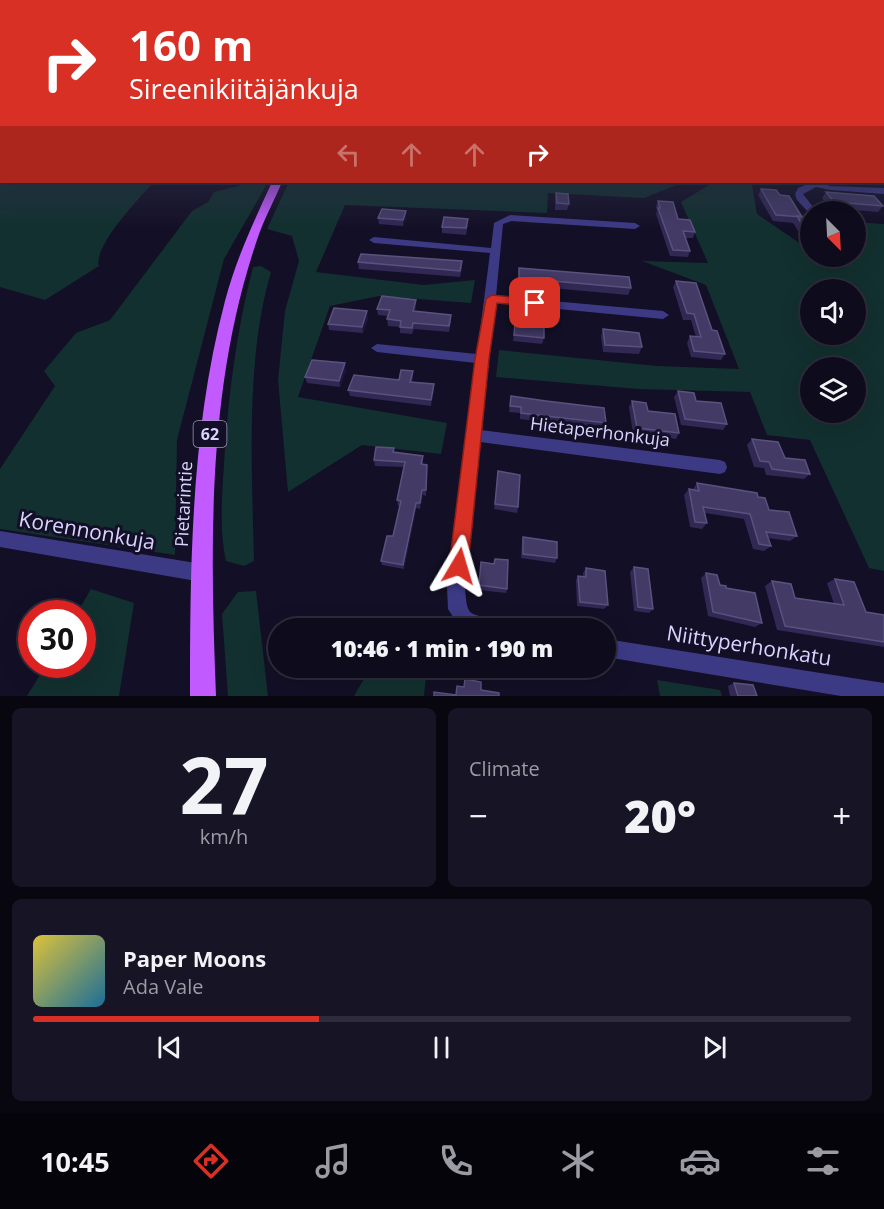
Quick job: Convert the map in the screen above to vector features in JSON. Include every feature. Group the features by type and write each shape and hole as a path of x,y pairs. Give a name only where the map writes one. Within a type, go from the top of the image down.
{"main road":[{"name":"Pietarintie","path":"202,696 204,501 211,417 220,359 242,265 260,216 276,183"}],"street":[{"path":"803,201 799,194 801,190 814,183 830,188 884,191"},
{"path":"464,618 458,609 456,587 482,359 492,299 499,224 510,218 635,226"},
{"path":"374,240 496,251"},
{"path":"492,299 663,315"},
{"path":"377,348 482,359"},
{"name":"Hietaperhonkuja","path":"474,435 720,467"},
{"name":"Korennonkuja","path":"0,539 202,573"},
{"name":"Niittyperhonkatu","path":"616,650 884,693"}],"green space":[{"path":"0,183 153,183 110,235 99,257 99,266 45,300 0,287"},
{"path":"250,183 267,183 224,259 177,440 175,555 0,529 0,469 55,386 44,371 76,333 110,320 192,211 208,202 214,192"},
{"path":"289,183 682,183 644,198 548,193 547,213 345,205 316,272 424,285 475,280 471,303 379,296 330,306 298,397 447,423 441,454 362,445 288,492 278,380 285,311 299,261 292,236 267,229"},
{"path":"712,183 752,185 757,214 800,243 800,267 866,267 866,223 884,224 884,571 869,568 810,440 767,435 750,392 638,389 496,377 499,350 657,366 739,369 706,285 642,261 708,263 681,202"},
{"path":"261,266 271,272 257,341 254,378 252,452 254,561 244,566 226,561 222,525 222,488 237,340 253,267"},
{"path":"91,589 134,603 119,696 27,696 38,678 96,678 96,600 85,600"},
{"path":"256,591 268,696 228,696 222,614 238,592"},
{"path":"364,678 426,678 424,696 354,696"},
{"path":"657,680 720,690 722,696 660,696"}],"building":[{"path":"761,189 776,190 780,195 789,196 800,217 776,215"},
{"path":"826,192 874,196 883,206 866,205 866,201 833,201"},
{"path":"556,193 568,194 569,204 557,203"},
{"path":"658,201 673,202 678,219 690,220 695,232 683,231 690,251 673,250 658,208 660,208"},
{"path":"382,209 406,211 403,220 378,218"},
{"path":"444,217 468,219 466,228 442,227"},
{"path":"361,254 462,261 460,271 358,262"},
{"path":"519,268 629,277 631,288 519,278"},
{"path":"676,281 696,283 712,330 717,331 725,354 694,351 690,336 701,337 694,314 687,313"},
{"path":"382,296 416,300 413,311 451,315 449,326 413,323 412,328 400,327 401,321 387,319 390,310 377,309"},
{"path":"334,308 367,311 362,327 328,324"},
{"path":"515,323 544,326 544,338 514,335"},
{"path":"603,329 639,333 642,347 605,345"},
{"path":"312,360 345,363 339,381 305,377"},
{"path":"401,370 413,371 410,382 434,384 431,400 348,390 354,375 399,380"},
{"path":"678,391 694,393 696,401 721,403 727,424 685,419"},
{"path":"511,396 604,408 606,423 521,413 521,407 510,406"},
{"path":"632,401 646,403 648,411 675,414 679,433 637,428"},
{"path":"752,439 778,442 785,458 805,460 810,474 772,469 769,462 760,461"},
{"path":"376,447 394,448 393,452 423,456 421,464 427,465 426,490 422,490 420,503 416,503 403,565 381,561 387,536 393,536 401,501 397,500 405,462 374,460"},
{"path":"498,471 520,475 518,507 495,504"},
{"path":"697,483 757,493 758,497 765,498 769,510 789,512 797,536 766,532 771,546 759,544 750,514 703,507 707,523 695,522 689,489 699,491"},
{"path":"523,537 557,542 557,558 523,554"},
{"path":"495,559 508,560 507,589 479,585 481,562 494,564"},
{"path":"634,567 648,569 653,609 638,607"},
{"path":"586,568 605,571 608,605 580,602 578,576 586,577"},
{"path":"706,573 717,575 720,585 726,588 755,593 762,623 713,612"},
{"path":"835,579 854,582 866,612 884,615 884,642 785,626 772,581 791,584 795,598 844,605"},
{"path":"465,679 481,682 481,690 499,693 499,696 434,696 434,692 456,695 457,686 464,687"},
{"path":"734,683 753,685 757,696 738,696"}],"route":[{"path":"459,566 482,359 492,299 535,303"}]}
